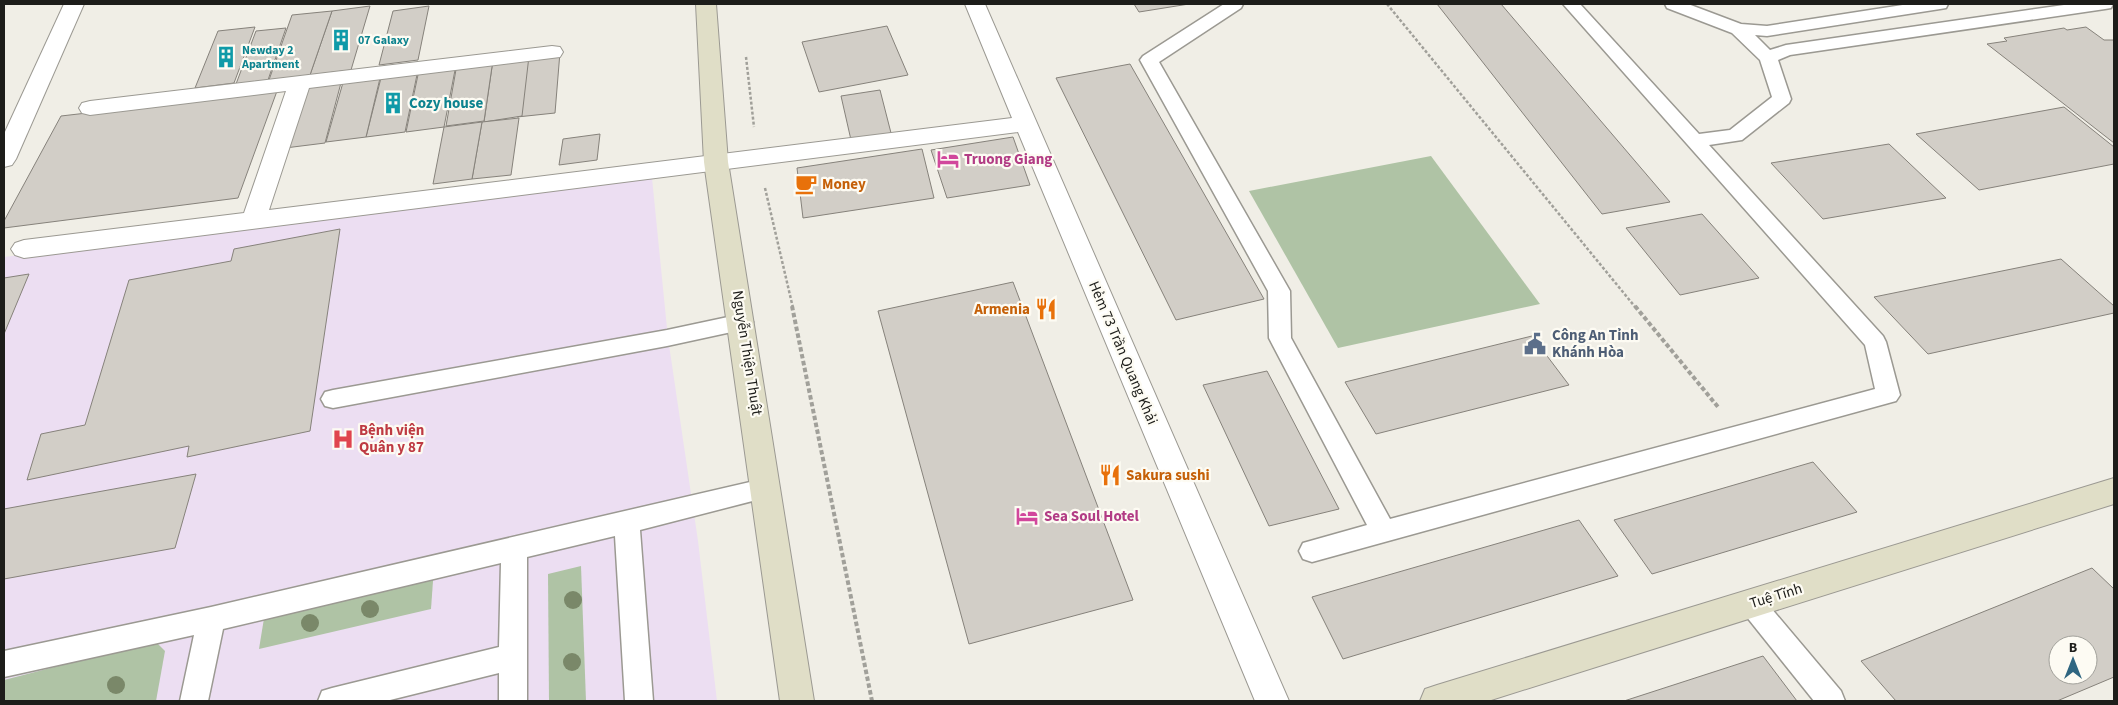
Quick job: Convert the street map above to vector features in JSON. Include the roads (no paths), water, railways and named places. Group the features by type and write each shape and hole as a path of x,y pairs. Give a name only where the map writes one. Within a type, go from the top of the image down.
{"street":[{"path":"4,159 74,4"},
{"name":"Nguyễn Thiện Thuật","path":"706,4 716,162 767,488 797,701"},
{"name":"Hẻm 73 Trần Quang Khải","path":"975,4 1272,701"},
{"path":"90,108 552,52"},
{"path":"254,219 300,83"},
{"path":"24,249 1026,124"},
{"name":"Tuệ Tĩnh","path":"1437,701 2114,491"}],"lane":[{"path":"1235,4 1149,60 1279,291 1280,338 1384,532"},
{"path":"1312,551 1888,395 1875,342 1571,4"},
{"path":"1674,4 1738,29 1767,31 1940,4"},
{"path":"1768,58 1786,50 2105,4"},
{"path":"1694,141 1735,136 1782,99 1768,58 1738,29"},
{"path":"333,399 668,338 742,322"},
{"path":"4,664 211,619 767,488"},
{"path":"627,522 638,701"},
{"path":"514,548 514,701"},
{"path":"1752,603 1831,701"},
{"path":"194,701 211,619"},
{"path":"332,701 514,658"}],"place":[{"name":"07 Galaxy","path":"341,40"},
{"name":"Newday 2 Apartment","path":"226,57"},
{"name":"Cozy house","path":"393,103"},
{"name":"Truong Giang","path":"948,159"},
{"name":"Money","path":"806,184"},
{"name":"Armenia","path":"1046,309"},
{"name":"Công An Tỉnh Khánh Hòa","path":"1535,344"},
{"name":"Bệnh viện Quân y 87","path":"343,439"},
{"name":"Sakura sushi","path":"1110,475"},
{"name":"Sea Soul Hotel","path":"1027,516"}]}
